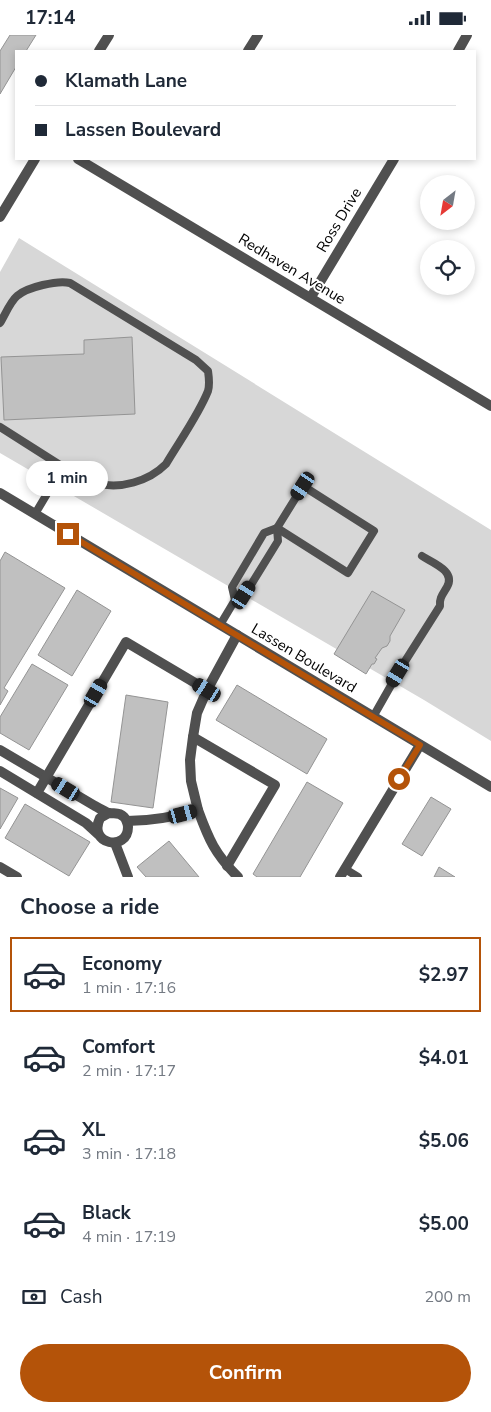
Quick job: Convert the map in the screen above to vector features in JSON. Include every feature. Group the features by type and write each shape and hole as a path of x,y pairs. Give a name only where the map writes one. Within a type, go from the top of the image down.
{"street":[{"path":"100,50 108,35"},
{"path":"249,50 258,35"},
{"path":"459,50 467,35"},
{"path":"0,217 34,160"},
{"name":"Redhaven Avenue","path":"80,160 491,406"},
{"name":"Ross Drive","path":"311,297 393,160"},
{"name":"Lassen Boulevard","path":"0,493 491,787"},
{"path":"237,635 207,690 197,713 190,760 191,781 198,810 209,840 227,866 238,877"},
{"path":"37,793 126,642 207,690"},
{"path":"194,737 275,785 227,866"},
{"path":"343,873 420,745"},
{"path":"0,750 109,813 120,814 128,825 124,839 115,843 106,841 86,823 0,771"},
{"path":"126,821 148,821 169,818 198,810"},
{"path":"98,834 100,818 109,813"},
{"path":"115,843 128,877"},
{"path":"0,867 17,877"}],"lane":[{"path":"0,323 17,296 37,287 61,281 70,283 196,360 208,371 210,381 201,405 166,464 150,477 122,485 97,483 63,467 0,427"},
{"path":"35,514 63,467"},
{"path":"220,625 235,600 244,595 278,541 277,528 303,486 374,531 348,573 277,528"},
{"path":"235,600 232,587 264,533 277,528"},
{"path":"373,717 402,666 440,606 440,599 450,581 445,571 422,556"},
{"path":"343,873 358,877"}],"shaded area":[{"path":"19,238 491,530 491,741 0,453 0,272"}],"building":[{"path":"10,35 36,35 27,50 15,50 15,69 0,94 0,51"},
{"path":"132,337 135,414 4,420 1,357 84,354 84,340"},
{"path":"5,552 65,588 4,688 8,691 0,705 0,561"},
{"path":"77,590 111,611 72,676 38,655"},
{"path":"372,591 405,610 390,636 387,646 382,648 375,658 377,659 374,664 372,664 366,674 334,654"},
{"path":"32,664 68,685 29,750 0,733 0,717"},
{"path":"237,685 327,739 307,774 216,720"},
{"path":"126,695 168,702 153,808 111,802"},
{"path":"307,782 343,803 300,877 257,877 253,874"},
{"path":"0,788 18,798 0,829"},
{"path":"431,797 451,809 422,856 402,844"},
{"path":"25,804 90,842 69,876 5,838"},
{"path":"169,841 199,877 146,877 137,867"},
{"path":"439,867 455,877 434,877"}],"route":[{"path":"68,534 420,745 399,779"}]}
